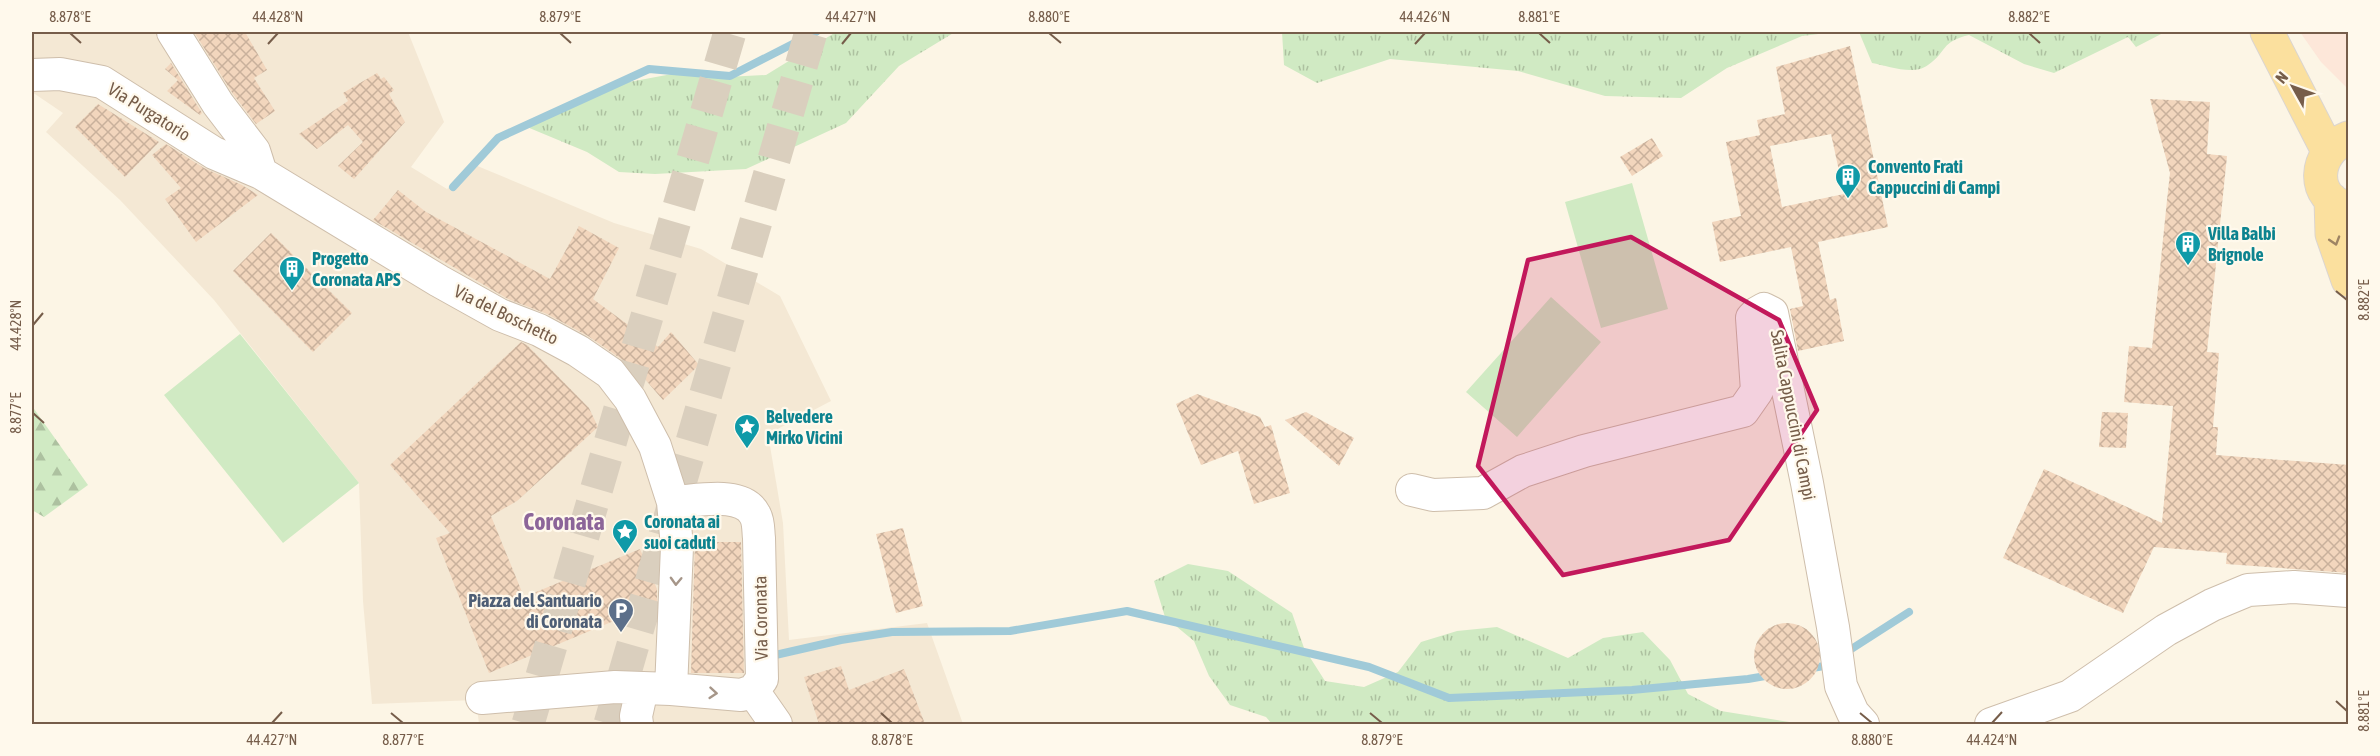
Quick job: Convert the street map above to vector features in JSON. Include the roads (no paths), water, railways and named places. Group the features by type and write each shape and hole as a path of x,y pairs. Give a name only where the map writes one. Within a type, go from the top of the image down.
{"main road":[{"path":"2267,32 2283,63 2342,139 2322,163 2320,176 2324,189 2340,203 2332,234 2349,280"}],"street":[{"path":"173,32 218,104 254,152 261,173"},
{"name":"Via Purgatorio","path":"32,75 60,74 102,82 214,153 261,173"},
{"name":"Via del Boschetto","path":"261,173 439,281 500,315 539,330 578,351 610,374 630,399 655,446 673,502 677,547 657,689 636,716 637,724"},
{"name":"Salita Cappuccini di Campi","path":"1412,490 1433,495 1483,493 1523,471 1584,451 1743,411 1757,391 1752,318 1764,309 1772,313 1807,483 1833,627 1841,686 1852,713 1863,724"},
{"name":"Via Coronata","path":"673,502 735,499 747,505 756,517 759,538 762,679 753,691"},
{"path":"1991,724 2070,696 2166,630 2212,605 2248,590 2294,587 2349,591"},
{"path":"482,698 615,687 741,695 753,691 776,724"}],"waterway":[{"path":"453,187 498,138 649,69 730,76 816,32"},
{"path":"771,656 841,640 892,632 1010,631 1127,611 1369,667 1449,698 1632,690 1748,679 1824,666 1831,662"},
{"path":"1842,655 1909,612"}],"tunnel":[{"path":"528,724 730,32"},
{"path":"610,724 811,32"}],"place":[{"name":"Convento Frati Cappuccini di Campi","path":"1848,200"},
{"name":"Villa Balbi Brignole","path":"2188,267"},
{"name":"Progetto Coronata APS","path":"292,292"},
{"name":"Belvedere Mirko Vicini","path":"747,450"},
{"name":"Coronata ai suoi caduti","path":"625,555"},
{"name":"Piazza del Santuario di Coronata","path":"621,634"}],"district":[{"name":"Coronata","path":"564,522"}]}
